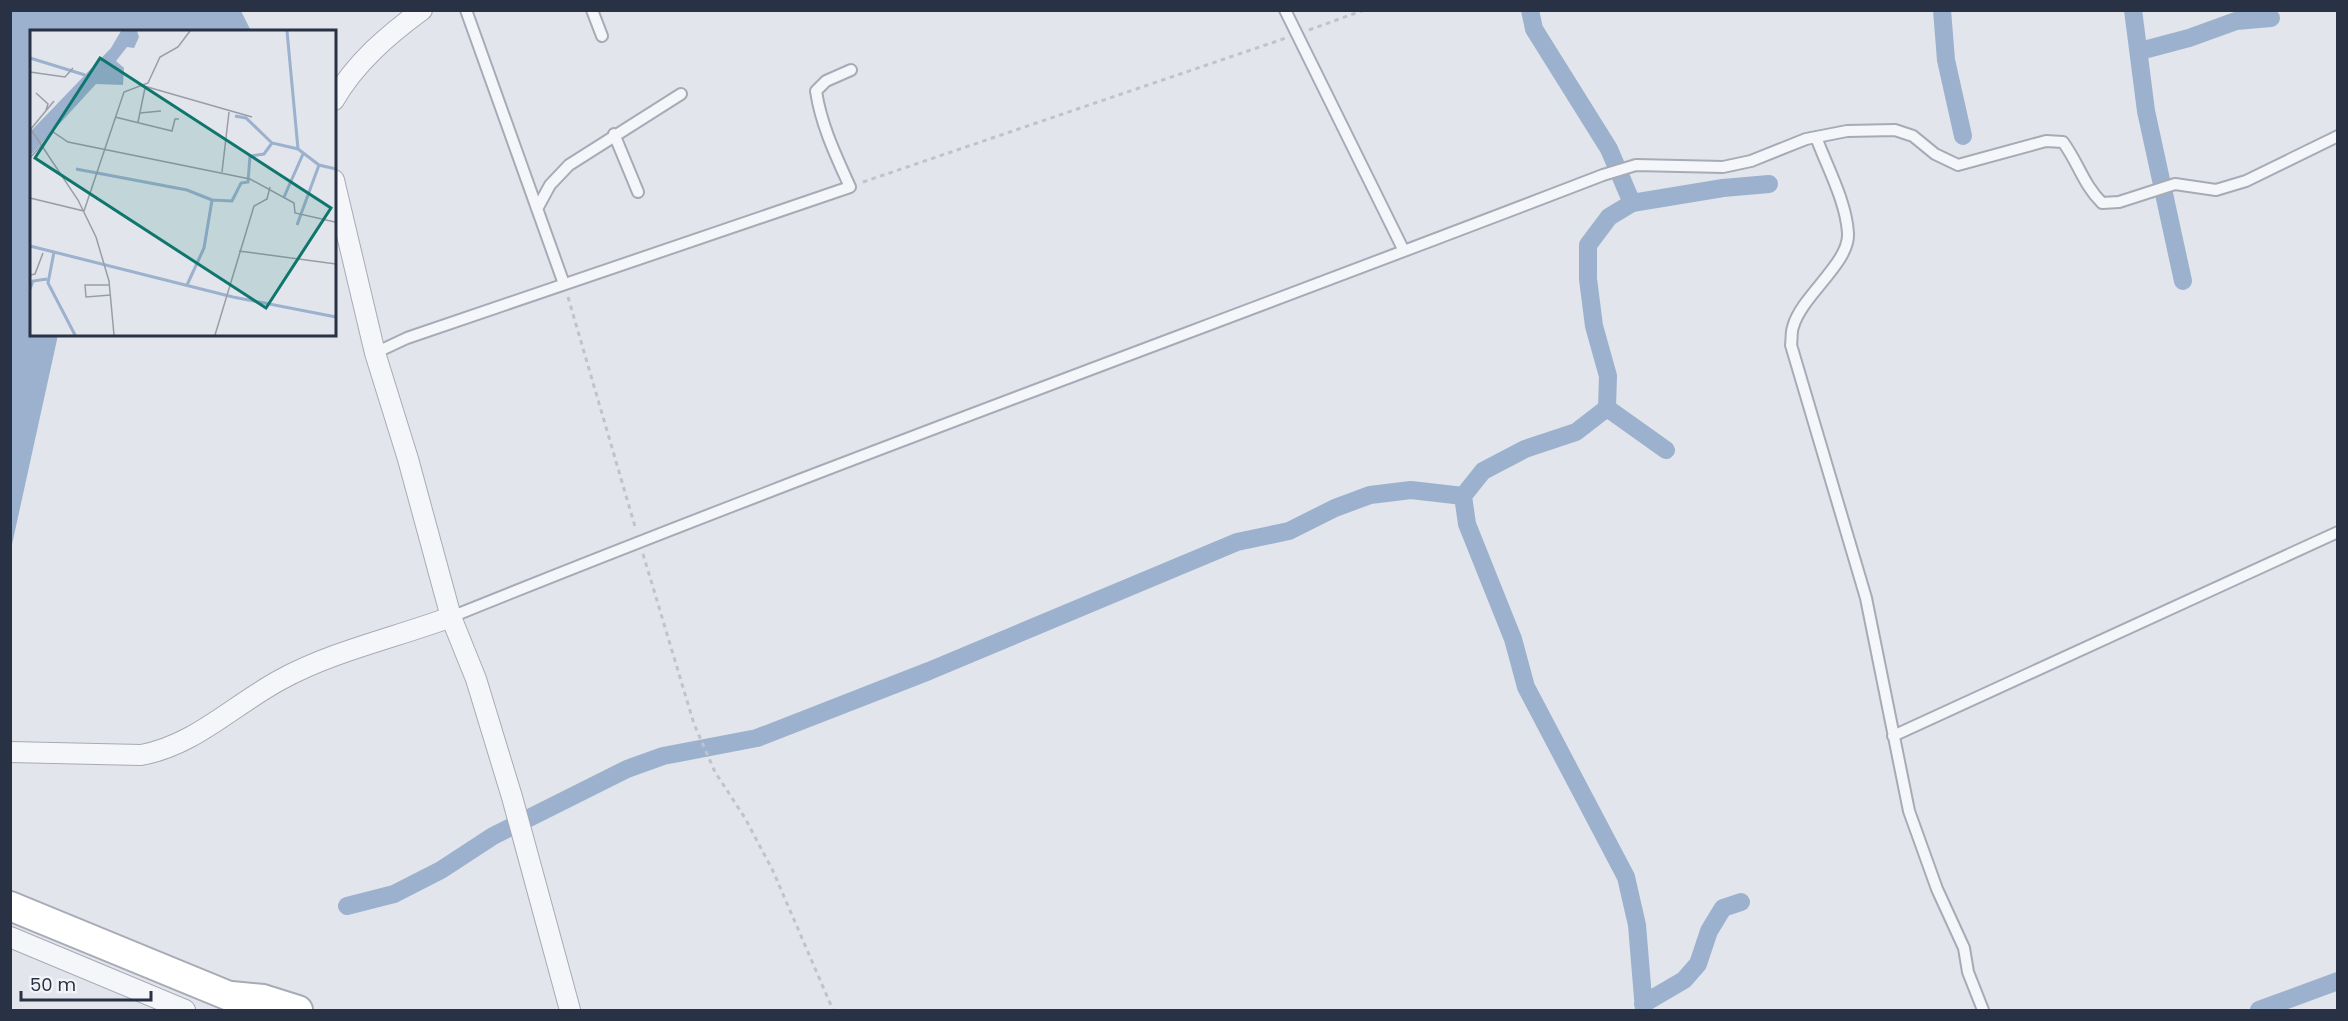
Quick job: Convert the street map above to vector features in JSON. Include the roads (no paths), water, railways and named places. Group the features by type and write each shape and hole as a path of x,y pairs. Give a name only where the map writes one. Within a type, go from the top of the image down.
{"main road":[{"path":"10,906 241,1003 263,999 298,1011"}],"street":[{"path":"336,97 348,76 377,47 422,10"},
{"path":"336,188 375,353 408,459 451,617 476,680 512,797 570,1011"},
{"path":"10,752 141,755 158,752 185,742 279,680 308,666 451,617"},
{"path":"10,937 185,1011"}],"lane":[{"path":"466,10 564,284"},
{"path":"592,10 602,36"},
{"path":"1286,10 1403,249"},
{"path":"375,353 407,338 850,187 830,143 816,91 826,81 851,70"},
{"path":"537,209 550,184 569,165 614,134 681,94"},
{"path":"451,617 640,541 1403,249 1636,165 1723,167 1751,161 1816,137 1847,131 1894,130 1913,136 1935,154 1958,165 2046,141 2062,142 2076,160 2087,189 2102,203 2119,202 2175,184 2216,190 2246,181 2337,136"},
{"path":"614,134 638,192"},
{"path":"1816,137 1839,197 1848,234 1840,258 1801,310 1793,327 1791,345 1866,598 1909,811 1937,889 1964,948 1968,972 1983,1011"},
{"path":"1893,736 2337,532"}],"water":[{"path":"11,10 241,11 250,30 30,30 30,336 58,336 11,549"}],"waterway":[{"path":"1530,10 1534,29 1609,149 1632,203 1609,217 1588,245 1588,279 1594,326 1608,376 1607,408 1576,432 1525,449 1483,471 1463,496 1467,524 1513,639 1526,687 1626,877 1637,925 1644,1010"},
{"path":"1942,10 1946,60 1963,136"},
{"path":"2133,10 2146,111 2183,281"},
{"path":"2140,51 2189,38 2236,21 2271,18"},
{"path":"1632,203 1723,188 1769,184"},
{"path":"1607,408 1666,450"},
{"path":"347,906 394,894 441,870 493,836 627,769 663,756 757,738 929,671 1237,542 1289,531 1335,508 1370,495 1411,490 1463,496"},
{"path":"1643,1004 1684,980 1698,964 1709,931 1723,908 1741,902"},
{"path":"2259,1010 2338,981"}]}
